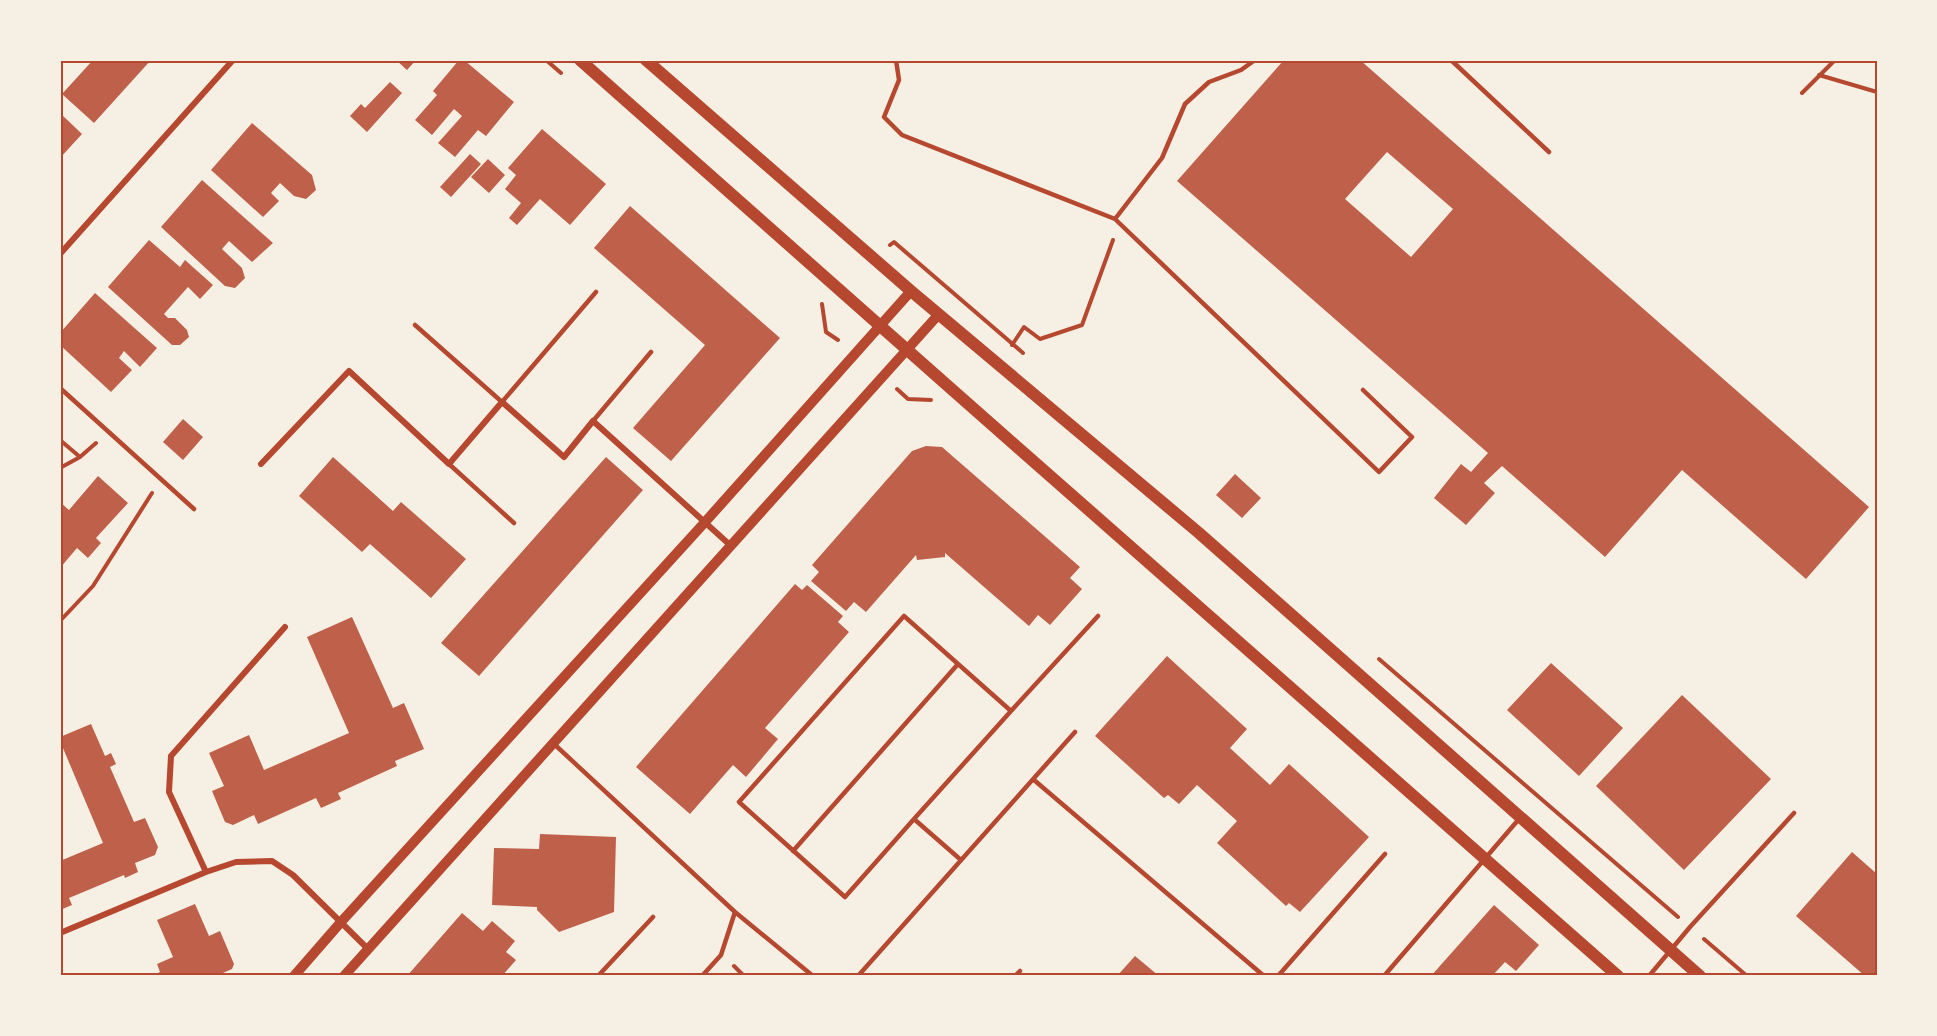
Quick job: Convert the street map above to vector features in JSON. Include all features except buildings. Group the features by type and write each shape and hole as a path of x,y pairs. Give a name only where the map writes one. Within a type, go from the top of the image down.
{"main road":[{"path":"580,60 1618,976"},
{"path":"646,60 911,291 1199,532 1700,976"}],"street":[{"path":"60,254 233,60"},
{"path":"294,976 341,921 706,521 911,291"},
{"path":"344,976 939,314"},
{"path":"261,464 349,371 449,464 502,402 564,457 594,421 730,545"},
{"path":"206,872 169,792 171,756 285,627"},
{"path":"60,933 206,872 236,862 272,861 293,875 368,949"}],"lane":[{"path":"898,60 899,80 884,117 902,135 1117,221 1379,472 1412,436 1363,390"},
{"path":"1117,221 1162,158 1185,105 1209,82 1241,70 1255,60"},
{"path":"1451,60 1550,152"},
{"path":"415,325 502,402 596,292"},
{"path":"594,421 651,352"},
{"path":"60,388 194,509"},
{"path":"449,464 514,523"},
{"path":"1011,711 904,616 739,802 845,897 1098,616"},
{"path":"793,851 958,664"},
{"path":"858,976 1076,732"},
{"path":"553,743 735,912 813,976"},
{"path":"1034,780 1264,976"},
{"path":"1649,976 1690,927 1794,813"},
{"path":"1384,976 1520,817"},
{"path":"914,819 961,860"},
{"path":"1278,976 1385,854"},
{"path":"702,976 721,955 735,912"},
{"path":"598,976 653,917"},
{"path":"1015,976 1020,971"}],"path":[{"path":"1802,93 1835,60"},
{"path":"1819,75 1877,92"},
{"path":"1013,344 1024,327 1040,339 1082,325 1117,221"},
{"path":"60,468 80,457 108,432"},
{"path":"60,440 80,457"},
{"path":"60,621 93,586 161,480"}]}
